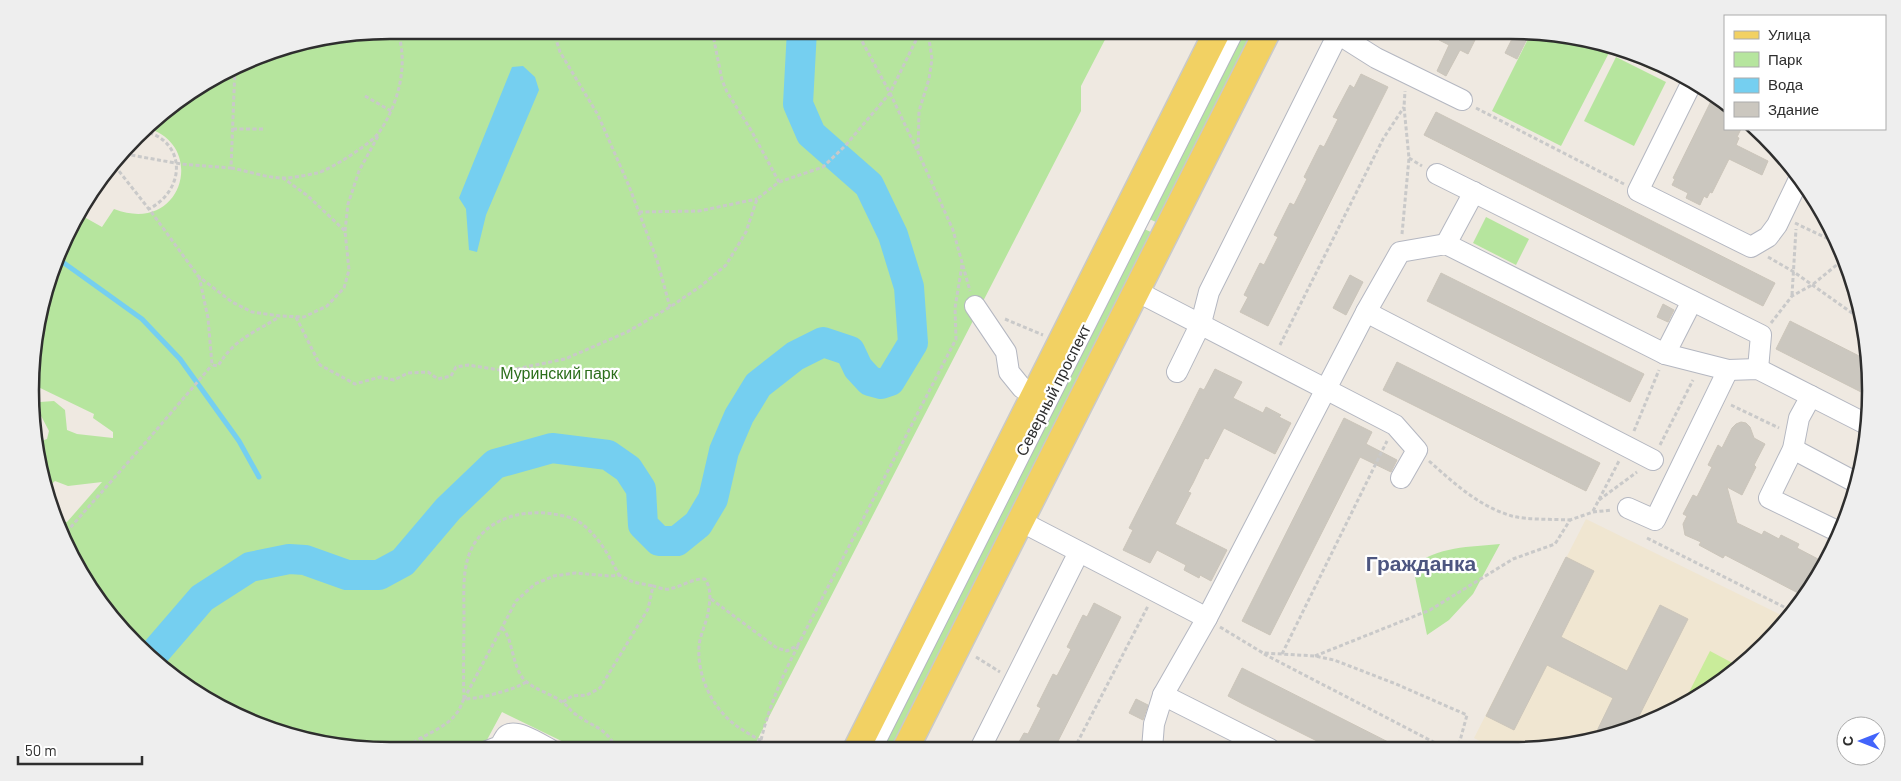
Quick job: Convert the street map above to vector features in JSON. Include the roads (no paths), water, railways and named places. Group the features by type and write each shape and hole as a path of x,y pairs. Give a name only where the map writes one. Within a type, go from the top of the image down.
{"main road":[{"name":"Северный проспект","path":"860,742 1214,39"},
{"name":"Северный проспект","path":"909,742 1263,39"}],"street":[{"name":"Северный проспект","path":"875,742 1229,39"},
{"path":"1176,372 1201,323 1209,292 1332,39"},
{"path":"1346,39 1376,58 1462,100"},
{"path":"1689,88 1638,191 1750,247 1768,237 1789,220 1797,187"},
{"path":"1438,174 1761,335 1758,369"},
{"path":"1446,244 1474,192"},
{"path":"1153,742 1154,724 1163,695 1207,618 1366,312 1400,252 1446,244 1665,354 1728,370 1758,369 1860,421"},
{"path":"1136,291 1327,388 1395,425 1417,450 1401,478"},
{"path":"1665,354 1692,300"},
{"path":"975,306 1006,352 1010,372 1022,388 1036,394"},
{"path":"1366,312 1653,460"},
{"path":"1628,508 1655,520 1728,370"},
{"path":"1811,396 1799,418 1795,443 1769,498 1833,529"},
{"path":"1795,443 1851,479"},
{"path":"1020,521 1207,618"},
{"path":"984,742 1079,552"},
{"path":"1163,695 1256,742"},
{"path":"503,742 506,736 512,733 519,734 535,742"}],"water":[{"path":"523,66 535,77 539,90 486,215 477,252 469,250 466,209 459,198 512,67"}],"waterway":[{"path":"156,652 202,598 250,567 289,559 305,560 347,575 379,575 403,562 448,509 495,464 552,448 608,455 628,469 641,489 643,525 659,541 677,541 698,524 713,499 724,451 739,416 758,385 795,356 823,342 850,351 858,368 870,381 881,384 890,381 913,343 909,287 893,235 869,185 811,134 798,104 802,39"},
{"path":"63,262 142,319 180,359 239,441 259,477"}],"district":[{"name":"Гражданка","path":"1421,564"}],"park label":[{"name":"Муринский парк","path":"559,373"}]}
